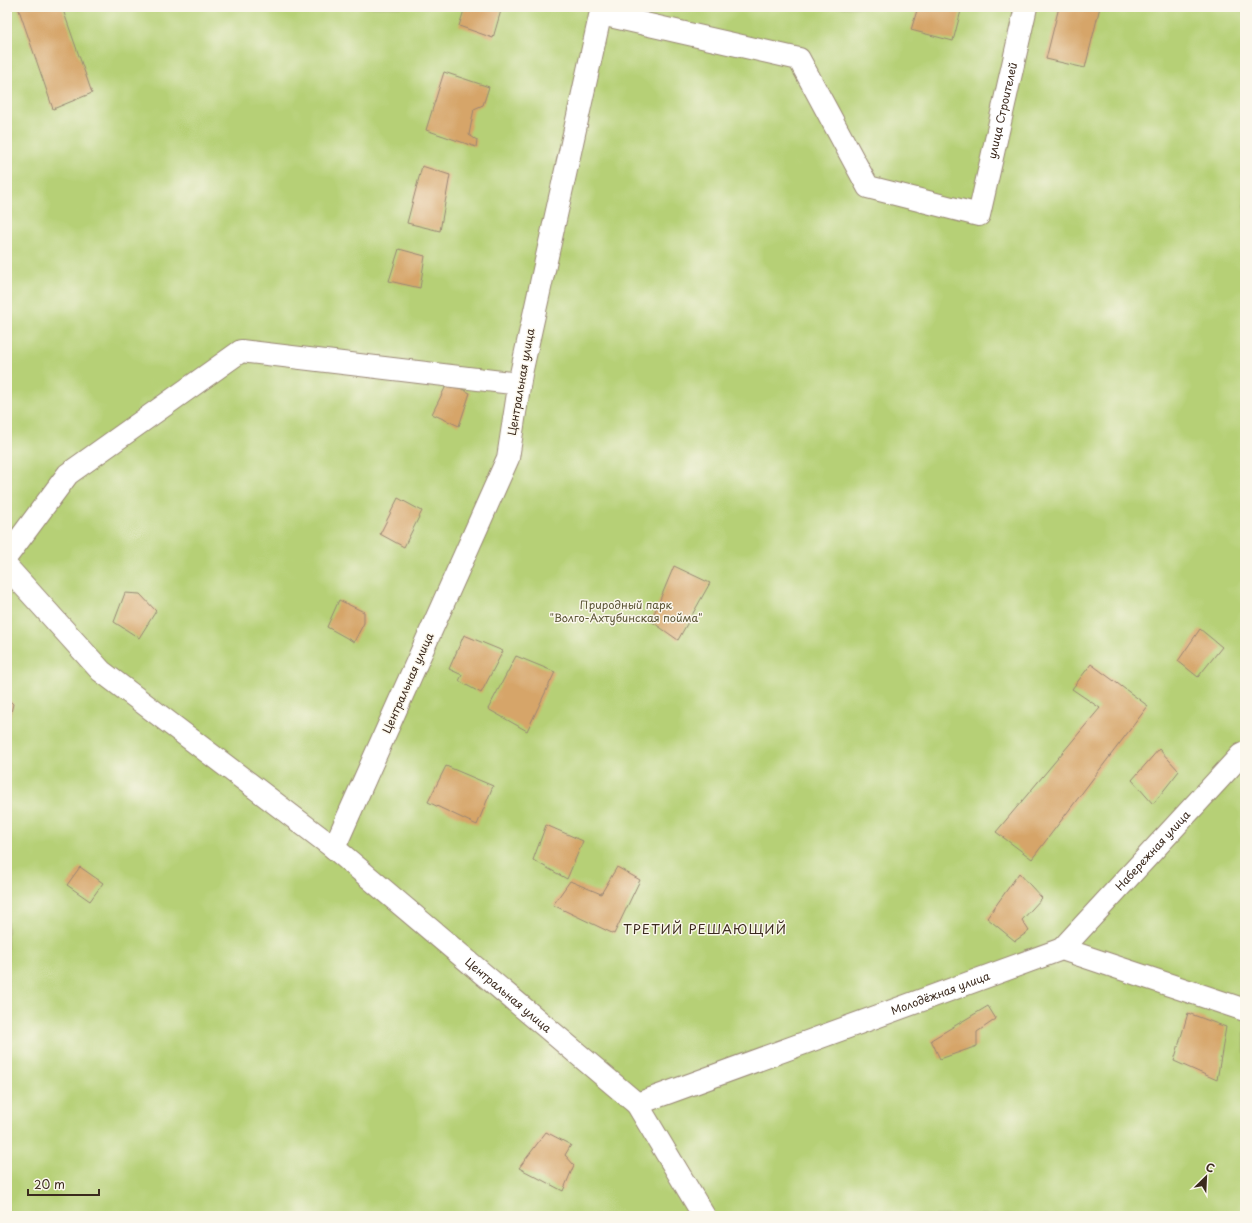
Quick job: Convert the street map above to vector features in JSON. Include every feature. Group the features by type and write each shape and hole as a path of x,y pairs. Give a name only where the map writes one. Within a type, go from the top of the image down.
{"street":[{"name":"улица Строителей","path":"601,10 798,59 868,187 979,215 1026,7"},
{"name":"Центральная улица","path":"601,10 519,384 508,458 334,848 637,1104 704,1216"},
{"path":"7,556 68,474 241,351 519,384"},
{"path":"7,567 101,670 334,848"},
{"name":"Набережная улица","path":"1062,949 1241,755 1245,753"},
{"path":"1062,949 1241,1005"},
{"name":"Молодёжная улица","path":"637,1104 1062,949"}],"green space":[{"name":"Природный парк \"Волго-Ахтубинская пойма\"","path":"7,7 1245,7 1245,1216 7,1216"}],"building":[{"path":"18,7 62,7 92,93 53,109"},
{"path":"465,7 471,9 472,7 502,7 493,38 459,26"},
{"path":"918,7 962,7 953,41 911,30"},
{"path":"1059,7 1100,7 1085,68 1046,59"},
{"path":"444,72 489,87 483,105 474,109 469,135 477,140 476,147 426,130"},
{"path":"422,166 450,175 440,231 407,223"},
{"path":"399,249 425,256 420,288 389,281"},
{"path":"448,382 470,393 459,426 432,414"},
{"path":"398,498 422,511 404,547 380,534"},
{"path":"674,566 710,583 678,640 651,621"},
{"path":"125,593 140,594 156,611 139,638 114,622"},
{"path":"339,600 364,612 364,623 354,642 327,627"},
{"path":"1200,629 1222,647 1198,677 1178,661"},
{"path":"464,635 503,651 481,693 459,681 462,675 449,669"},
{"path":"516,656 555,672 527,731 488,709"},
{"path":"1091,664 1148,706 1032,859 996,832 1100,708 1072,689"},
{"path":"7,698 13,704 8,725 7,725"},
{"path":"1159,749 1179,771 1153,804 1132,780"},
{"path":"446,766 493,786 477,825 428,802"},
{"path":"546,825 583,841 567,879 533,860"},
{"path":"80,867 103,883 90,901 67,885"},
{"path":"617,867 640,880 614,934 553,905 570,881 601,894"},
{"path":"1019,873 1042,898 1022,920 1029,931 1015,941 987,918"},
{"path":"988,1006 996,1019 977,1032 977,1046 940,1059 931,1040"},
{"path":"1188,1013 1226,1027 1217,1080 1174,1061"},
{"path":"546,1132 571,1145 565,1155 574,1165 563,1191 519,1168"}],"district":[{"name":"ТРЕТИЙ РЕШАЮЩИЙ","path":"705,929"}]}
